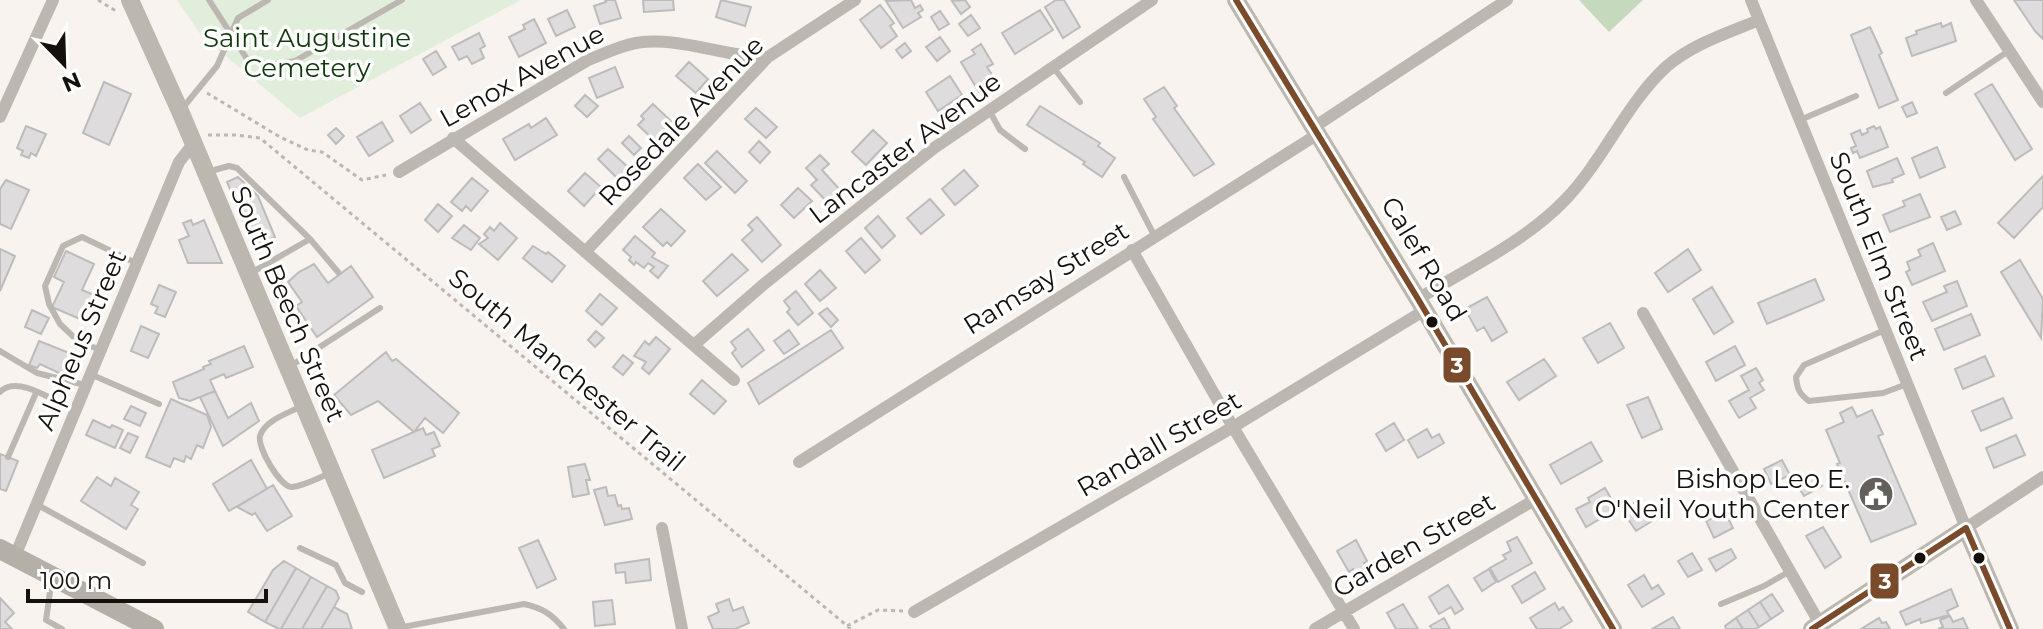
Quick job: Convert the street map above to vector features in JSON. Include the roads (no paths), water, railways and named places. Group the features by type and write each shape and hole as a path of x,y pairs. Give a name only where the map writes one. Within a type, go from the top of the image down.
{"main road":[{"name":"Calef Road","path":"1236,0 1613,629"},
{"name":"South Beech Street","path":"127,8 198,140 204,173 397,629"},
{"path":"1816,626 1966,528 2010,629"},
{"path":"7,552 141,626"}],"street":[{"path":"0,117 53,0"},
{"name":"Rosedale Avenue","path":"585,252 768,57 855,0"},
{"name":"Lancaster Avenue","path":"695,344 904,172 989,110 1152,0"},
{"name":"Ramsay Street","path":"799,462 1316,130 1507,0"},
{"name":"South Elm Street","path":"1751,0 1966,528"},
{"path":"1976,0 2043,102"},
{"name":"Randall Street","path":"914,612 1233,427 1521,236 1546,218 1586,176 1642,95 1668,66 1712,40 1759,20"},
{"name":"Lenox Avenue","path":"399,172 588,60 618,48 636,43 665,42 747,57 768,57"},
{"path":"453,138 734,380"},
{"name":"Alpheus Street","path":"7,552 36,504 179,162 198,140"},
{"path":"1132,250 1354,629"},
{"path":"1643,313 1790,571 1816,626"},
{"path":"1966,528 2043,477"},
{"name":"Garden Street","path":"1315,629 1536,499"},
{"path":"662,528 682,629"}],"lane":[{"path":"209,0 247,59 281,65 295,61 402,0"},
{"path":"180,111 217,66 238,18 268,0"},
{"path":"1946,93 2010,50"},
{"path":"1053,67 1080,102"},
{"path":"1800,120 1856,96"},
{"path":"989,110 1000,130 1025,149"},
{"path":"204,173 229,166 237,168 310,239 338,272"},
{"path":"1124,177 1154,235"},
{"path":"100,350 78,341 60,324 49,304 45,286 63,246 82,237 136,263"},
{"path":"248,275 310,239"},
{"path":"288,368 380,308"},
{"path":"1886,330 1804,365 1796,377 1797,387 1809,401 1883,393 1907,384"},
{"path":"0,351 37,373 88,379 159,404"},
{"path":"0,392 8,386 19,386 75,411"},
{"path":"8,457 36,393"},
{"path":"303,405 269,423 260,434 259,442 268,461 286,485 292,487 332,473"},
{"path":"36,504 143,563"},
{"path":"300,548 336,565 345,583 362,592"},
{"path":"1721,604 1790,571"},
{"path":"43,629 52,575"},
{"path":"397,629 524,604 540,608 564,629"},
{"path":"46,620 62,629"}],"place":[{"name":"Bishop Leo E. O'Neil Youth Center","path":"1876,494"}],"park label":[{"name":"Saint Augustine Cemetery","path":"307,53"}]}
